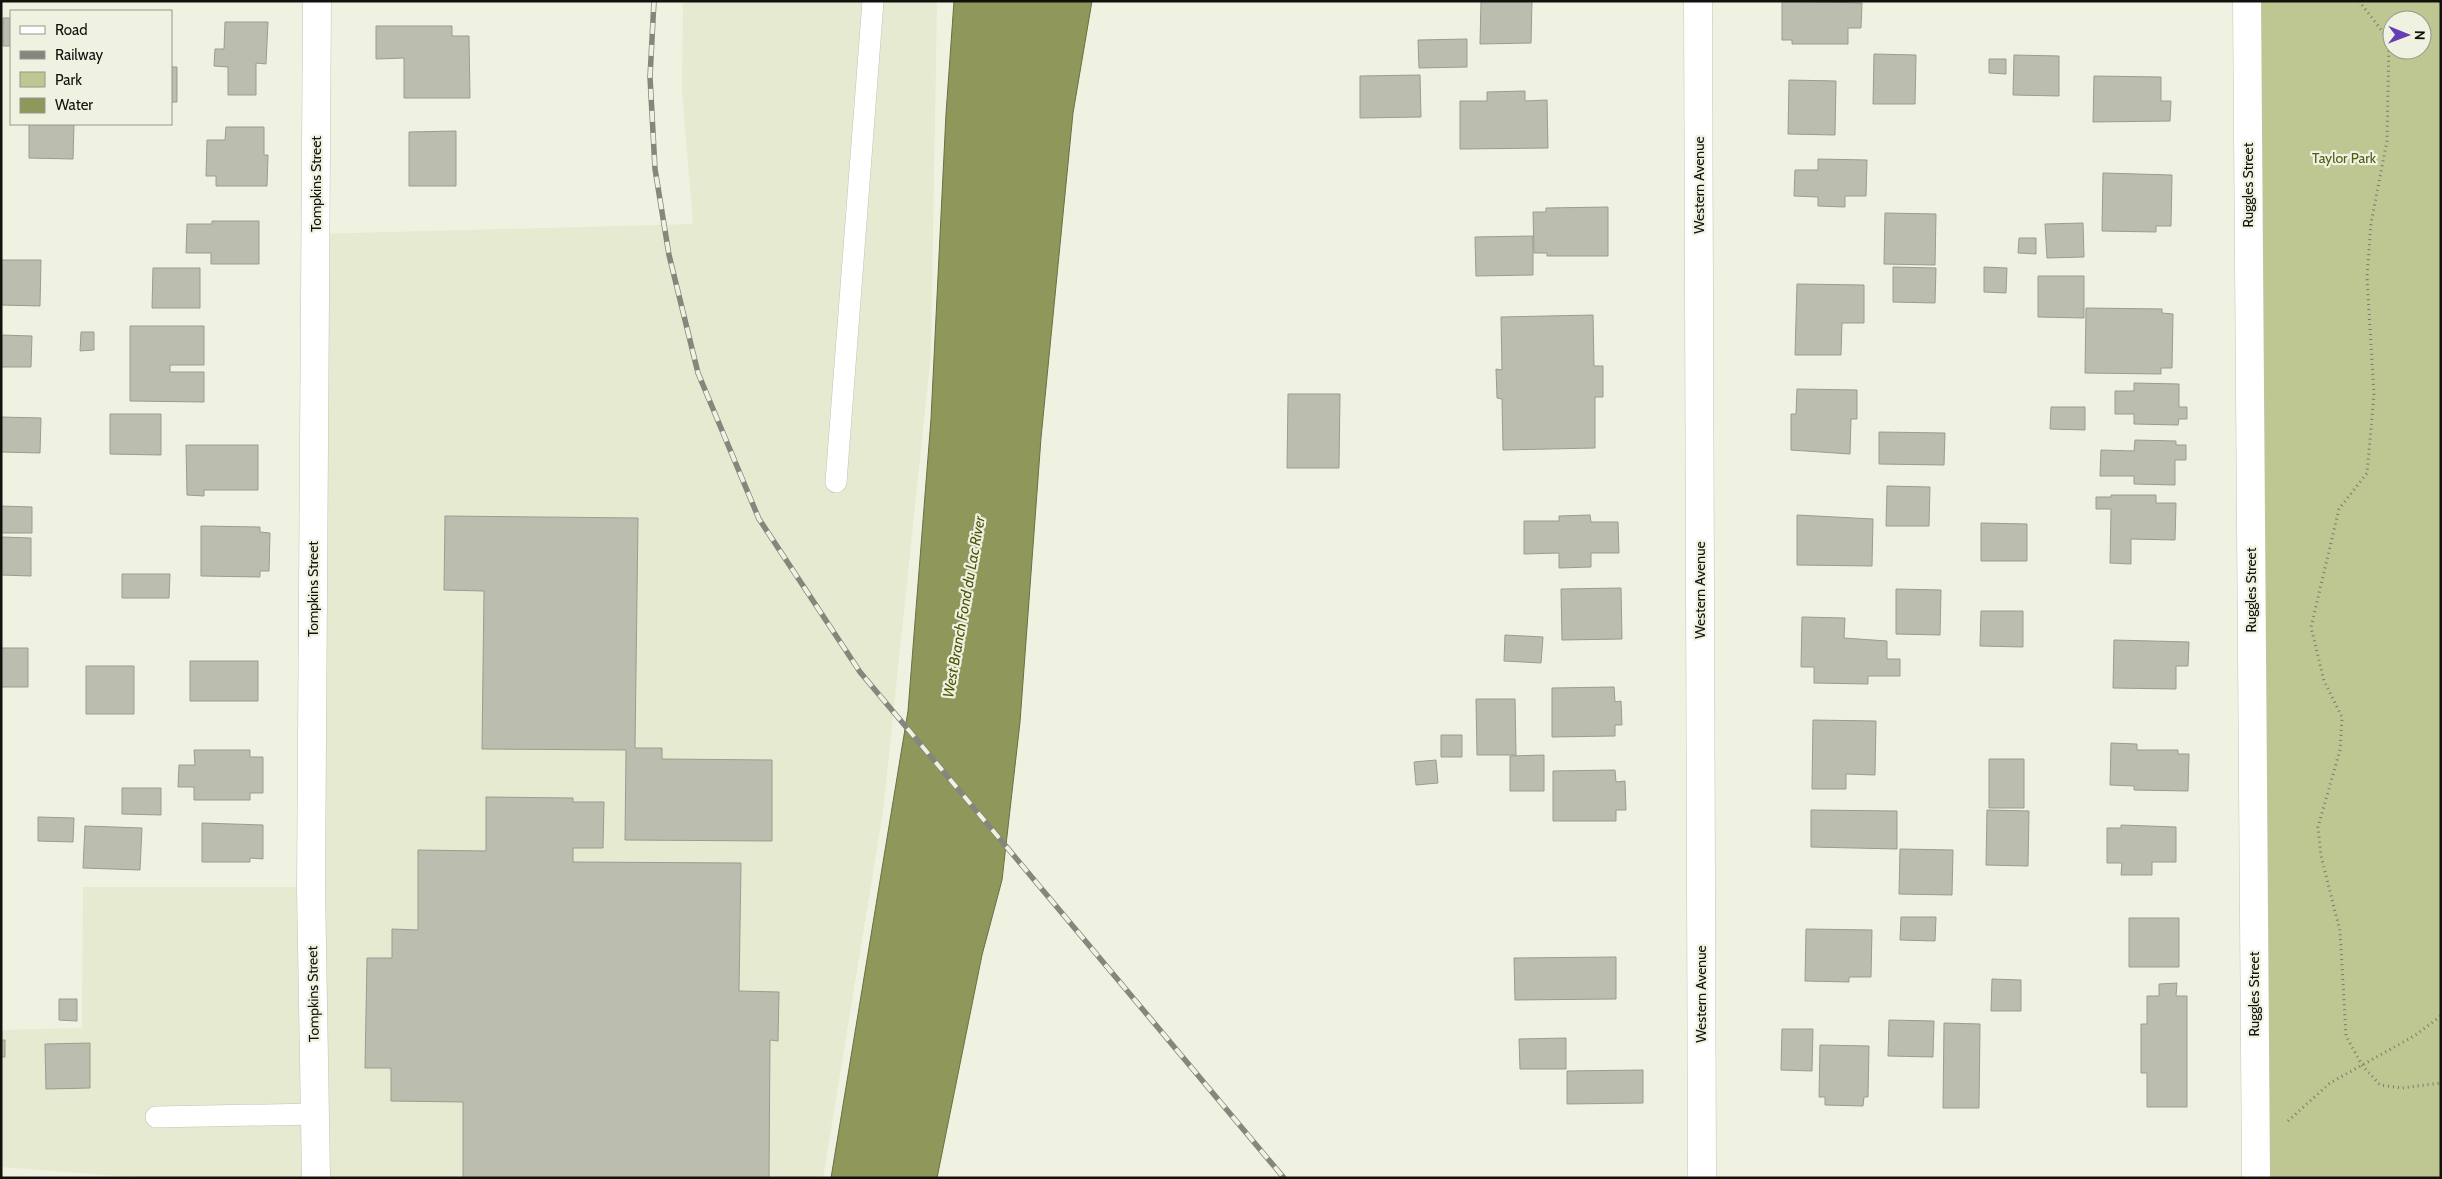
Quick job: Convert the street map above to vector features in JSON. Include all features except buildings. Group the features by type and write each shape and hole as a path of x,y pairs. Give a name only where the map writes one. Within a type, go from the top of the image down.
{"street":[{"name":"Tompkins Street","path":"316,1177 311,887 317,1"},
{"name":"Western Avenue","path":"1698,1 1702,1178"},
{"name":"Ruggles Street","path":"2247,1 2256,1178"}],"lane":[{"path":"836,482 873,1"},
{"path":"156,1117 315,1114"}],"path":[{"path":"2359,1 2389,40 2387,141 2371,223 2367,277 2374,395 2367,473 2339,509 2311,626 2324,681 2342,717 2340,750 2318,827 2321,856 2340,931 2346,1036 2362,1066 2380,1085 2402,1088 2441,1084"},
{"path":"2255,1134 2289,1120 2330,1083 2414,1036 2441,1016"}],"shaded area":[{"path":"683,1 937,1 931,353 883,812 823,1178 145,1178 1,1167 1,1030 82,1028 83,887 311,887 316,234 693,224 682,92"}],"green space":[{"name":"Taylor Park","path":"2247,1 2441,1 2441,1178 2256,1178"}],"water":[{"name":"West Branch Fond du Lac River","path":"954,1 1092,1 1073,113 1041,438 1020,722 1002,880 982,955 937,1178 831,1178 908,711 931,419 946,114"}],"railway":[{"path":"654,1 650,77 655,169 669,255 698,373 759,519 860,672 1284,1178"}]}
